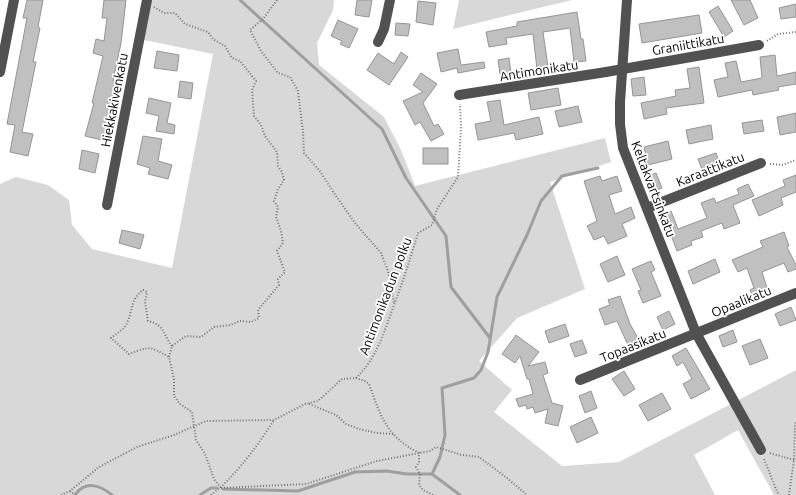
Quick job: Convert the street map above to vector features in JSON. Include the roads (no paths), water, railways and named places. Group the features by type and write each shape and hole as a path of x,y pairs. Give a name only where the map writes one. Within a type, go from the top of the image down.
{"street":[{"path":"0,72 14,0"},
{"path":"378,42 384,29 390,0"},
{"name":"Keltakvartsinkatu","path":"626,0 620,124 623,148 696,333 761,450"},
{"name":"Hiekkakivenkatu","path":"108,205 146,2"},
{"name":"Graniittikatu","path":"622,69 759,45"},
{"name":"Antimonikatu","path":"459,96 622,69"},
{"name":"Karaattikatu","path":"647,208 761,163"},
{"name":"Opaalikatu","path":"696,333 796,293"},
{"name":"Topaasikatu","path":"580,380 696,333"}],"waterway":[{"path":"240,0 382,129 406,178 446,236 451,287 490,338"},
{"path":"432,474 440,457 445,435 442,388 474,378 481,370 488,352 497,297 527,235 541,201 562,176 598,168"},
{"path":"223,489 298,491 355,472 387,471 407,474 432,474 460,495"},
{"path":"75,495 83,487 88,486 98,487 112,495"},
{"path":"200,495 211,488 217,488"}]}
